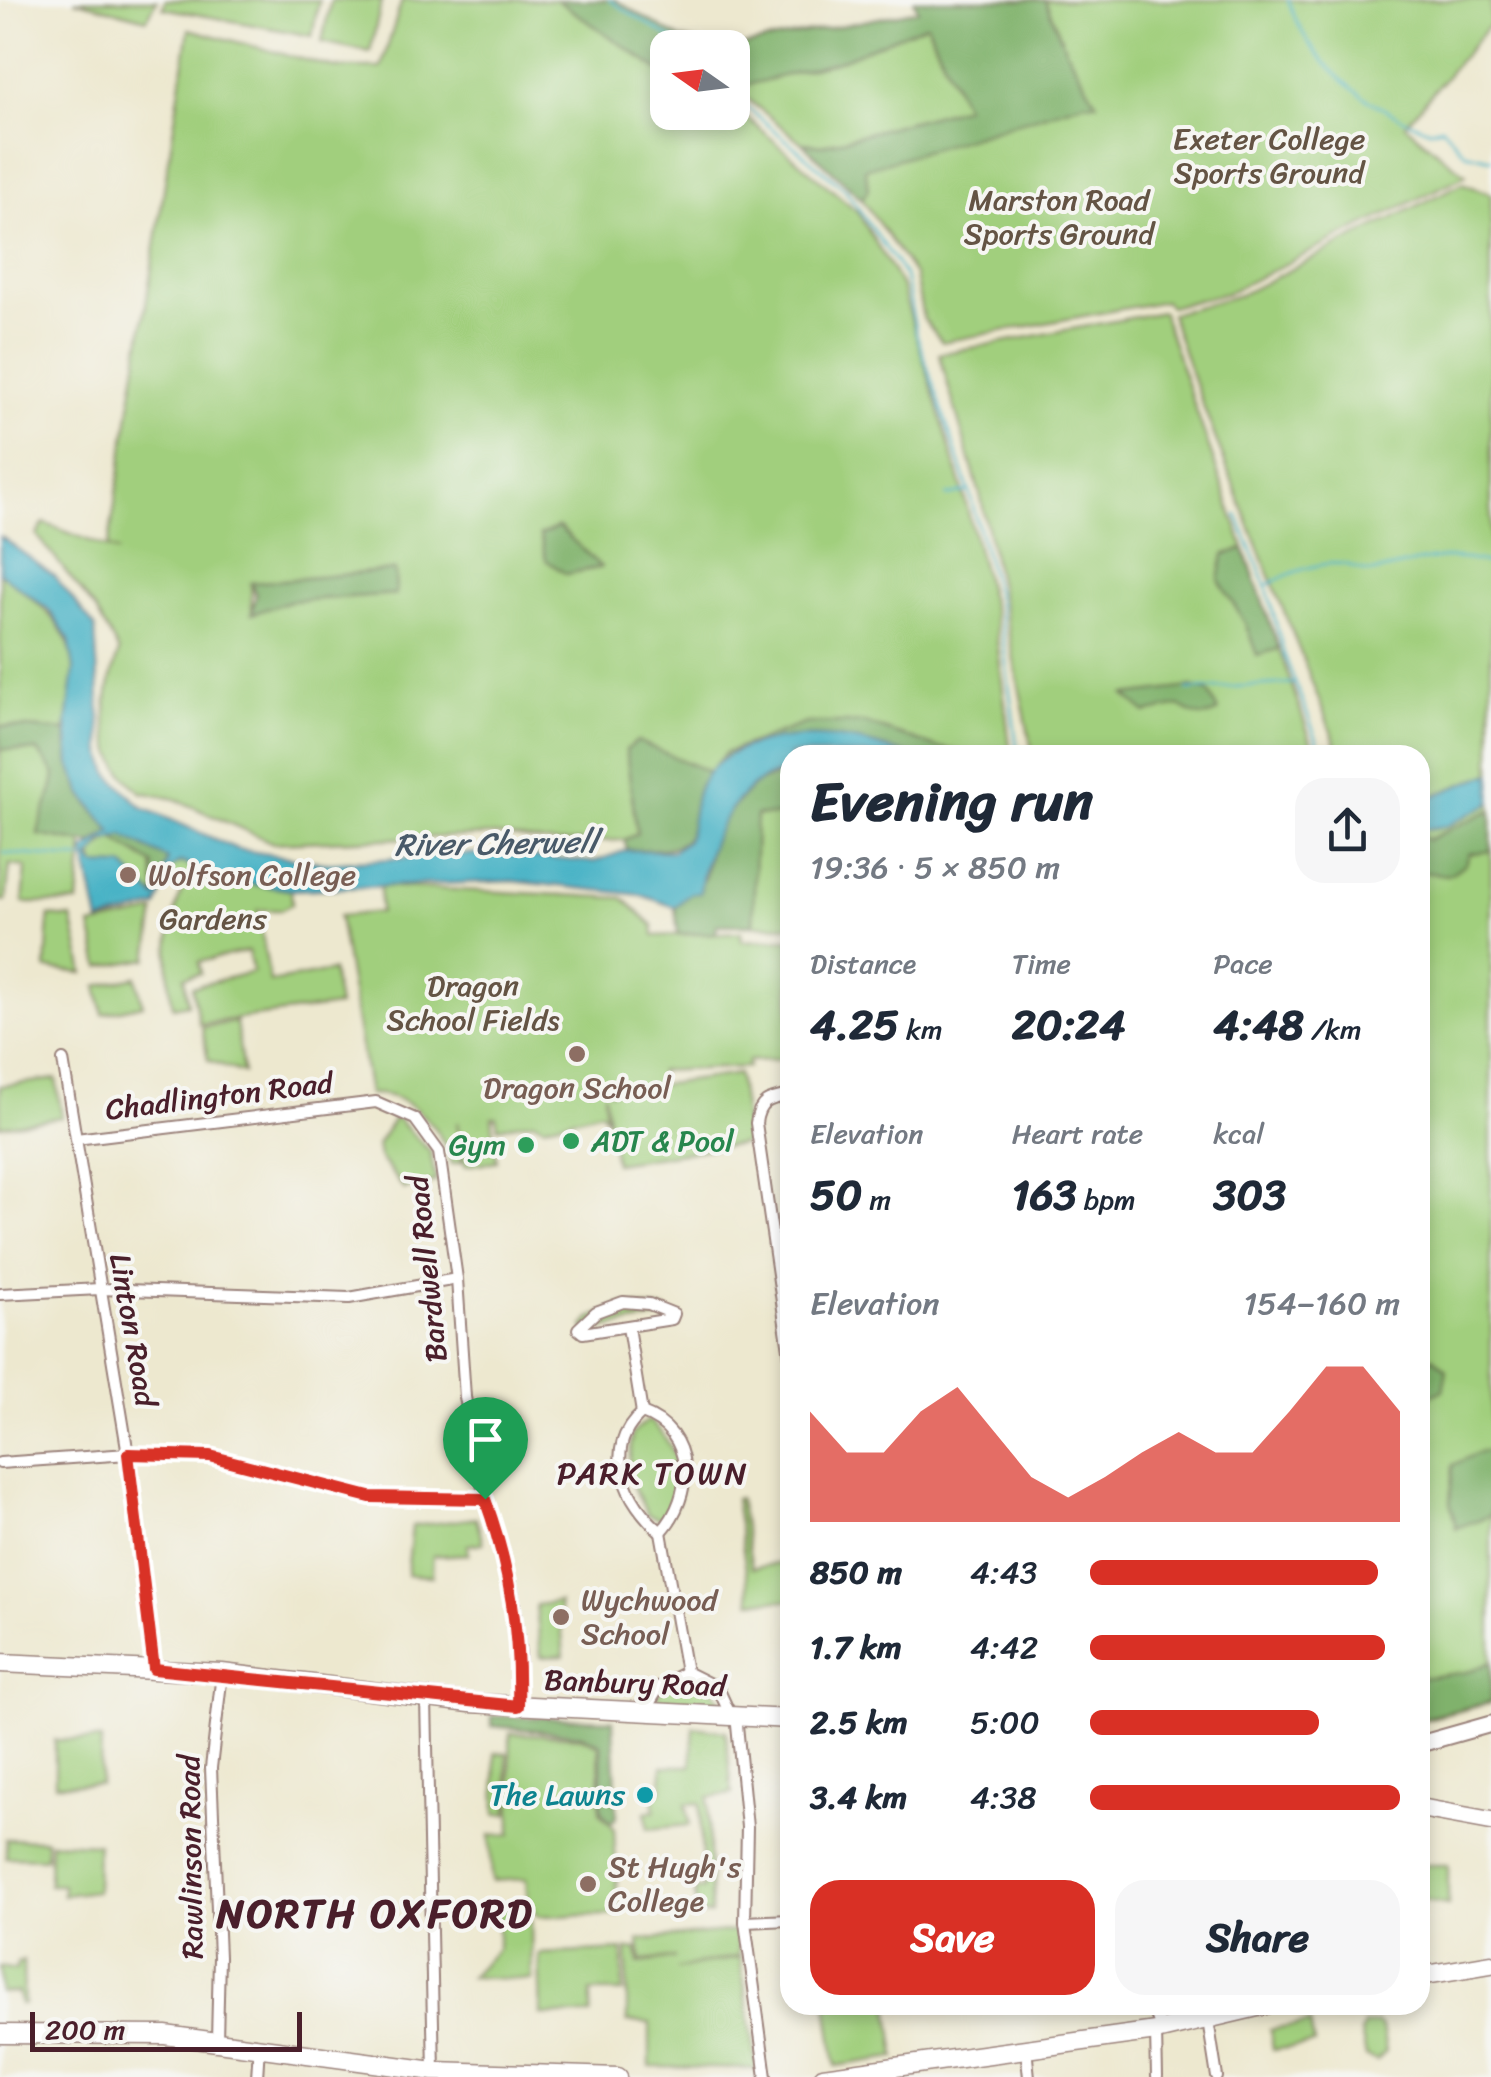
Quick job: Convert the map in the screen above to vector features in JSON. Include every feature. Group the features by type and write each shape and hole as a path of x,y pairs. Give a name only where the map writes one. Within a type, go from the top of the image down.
{"main road":[{"name":"Banbury Road","path":"0,1663 222,1674 518,1706 780,1718"},
{"path":"1430,1810 1491,1821"},
{"path":"1430,1974 1491,1964"},
{"path":"823,2077 869,2074 1227,2015"},
{"path":"0,2034 116,2032 217,2040 435,2074 618,2077"}],"street":[{"name":"Linton Road","path":"63,1060 128,1454 154,1669"},
{"path":"780,1098 766,1100 756,1122 780,1243"},
{"name":"Chadlington Road","path":"76,1139 368,1103"},
{"name":"Bardwell Road","path":"368,1103 402,1110 426,1130 439,1152 457,1279 465,1397 485,1499 512,1590 520,1654 518,1706"},
{"path":"0,1294 100,1289 349,1298 457,1279"},
{"path":"623,1302 649,1304 674,1314 672,1318 628,1327 583,1333 578,1329 596,1312 623,1302"},
{"path":"628,1327 642,1413 626,1433 622,1475 637,1511 661,1532 686,1672"},
{"path":"642,1413 665,1425 684,1462 681,1505 661,1532"},
{"path":"0,1463 128,1454 210,1456 370,1497 485,1499"},
{"path":"646,1709 660,1686 686,1672"},
{"path":"686,1672 718,1688 733,1714 747,1827 745,1922 766,2077"},
{"name":"Rawlinson Road","path":"217,2040 219,1957 211,1768 222,1674"},
{"path":"426,1699 435,2074"},
{"path":"1430,1741 1491,1724"},
{"path":"745,1922 780,1920"},
{"path":"1208,2020 1216,2077"},
{"path":"1156,2025 1157,2077"},
{"path":"257,2077 259,2046"},
{"path":"1026,2048 1029,2077"}],"green space":[{"path":"74,0 157,0 147,19"},
{"path":"165,0 319,0 312,36 163,8"},
{"path":"331,0 382,0 370,52 322,42"},
{"path":"402,0 557,0 650,64 650,130 750,130 750,120 857,211 901,285 962,488 994,614 1010,745 921,745 865,724 797,745 780,745 780,750 710,772 637,742 626,750 637,834 624,840 554,843 496,835 273,843 175,799 141,792 126,777 116,762 106,727 109,690 119,652 95,609 37,535 44,523 108,548 189,29 336,68 381,68","holes":["558,527 600,568 566,574 540,536","394,570 395,594 289,601 252,612 251,583"]},
{"path":"557,0 615,0 666,30 650,30 650,64"},
{"path":"914,0 1045,0 1066,50 1097,103 1085,102 865,169 869,188 862,199 802,143 823,145 965,107 927,24 838,61 750,84 750,44 918,10"},
{"path":"1045,0 1491,0 1491,23 1405,125 1466,175 1227,293 1170,307 1165,301 942,342 923,318 915,276 862,199 869,187 864,169 1085,102 1096,102 1066,50"},
{"path":"926,23 965,107 822,145 802,143 750,101 750,84 838,61"},
{"path":"1462,183 1491,194 1491,773 1430,797 1430,745 1336,745 1170,314 1240,295"},
{"path":"1162,312 1313,745 1031,745 981,498 939,354"},
{"path":"559,527 601,567 566,574 546,560 540,535"},
{"path":"1244,549 1279,649 1257,655 1245,623 1219,580 1224,554"},
{"path":"395,570 396,594 289,601 252,614 256,595 251,583"},
{"path":"0,573 53,619 70,648 74,684 66,731 0,726"},
{"path":"1191,687 1208,691 1218,711 1203,716 1179,706 1146,713 1125,695"},
{"path":"806,723 865,723 930,745 868,745 837,738 778,739 700,784 694,822 684,841 664,849 627,850 624,840 637,834 626,750 637,741 709,772 725,753"},
{"path":"0,726 66,731 70,765 82,795 112,832 91,844 38,835 55,774 38,751 0,749"},
{"path":"0,749 38,751 55,774 38,834 83,843 78,903 23,903 26,867 10,865 6,901 0,900"},
{"path":"780,774 780,816 756,815 753,925 717,925 716,933 678,934 675,907 704,880 711,845 725,816 755,783"},
{"path":"1491,803 1491,1703 1430,1718 1430,829 1447,826"},
{"path":"1491,810 1491,851 1469,854 1466,864 1448,875 1430,873 1430,839"},
{"path":"756,814 780,815 780,926 753,925"},
{"path":"123,836 168,859 156,898 153,864 112,838"},
{"path":"112,838 153,864 156,898 125,872 94,865 92,853"},
{"name":"Gardens","path":"181,861 222,880 291,890 292,904 280,910 258,910 270,982 332,971 338,1006 199,1024 192,987 253,972 248,951 199,962 201,973 184,977 188,1004 173,1007 169,949 181,892 166,884 171,868"},
{"name":"Dragon School Fields","path":"380,886 623,898 653,925 654,936 741,932 742,941 780,939 780,1059 748,1061 748,1067 659,1071 659,1084 609,1092 738,1074 748,1143 615,1163 604,1093 606,1118 601,1111 544,1126 534,1121 498,1127 496,1117 492,1117 497,1161 465,1166 457,1122 462,1162 452,1164 440,1137 422,1114 398,1099 369,1094 339,916 380,912"},
{"path":"155,912 148,959 100,967 91,926"},
{"path":"49,916 72,918 84,973 46,969"},
{"path":"136,977 143,1005 103,1014 97,986"},
{"path":"236,1022 243,1073 208,1060 202,1027"},
{"path":"56,1079 62,1117 0,1126 0,1086"},
{"path":"395,1117 430,1151 436,1181 404,1189 379,1157 377,1145"},
{"path":"622,1305 666,1310 666,1317 586,1331 584,1327 591,1318"},
{"path":"1433,1357 1447,1370 1443,1390 1430,1396"},
{"path":"648,1420 667,1441 679,1469 678,1498 672,1510 660,1519 647,1514 628,1475 632,1434"},
{"path":"1481,1451 1491,1452 1491,1515 1456,1528 1450,1501 1453,1465"},
{"path":"739,1498 752,1568 780,1564 780,1600 751,1601 735,1499"},
{"path":"476,1518 483,1543 468,1545 468,1554 433,1556 432,1576 407,1575 412,1526"},
{"path":"559,1602 564,1656 541,1657 536,1605"},
{"path":"1491,1662 1491,1702 1430,1717 1430,1677 1467,1672"},
{"path":"686,1677 708,1682 726,1709 654,1702 659,1692"},
{"path":"492,1716 613,1720 617,1817 611,1823 601,1811 601,1744 582,1735 492,1726"},
{"path":"694,1727 726,1731 732,1794 708,1797 711,1914 696,1915 695,1889 703,1889 700,1803 686,1804 690,1825 648,1829 646,1812 655,1810 653,1798 662,1789 662,1766 691,1766"},
{"path":"510,1733 582,1737 599,1745 600,1813 614,1828 618,1915 538,1916 528,1904 526,1879 492,1881 490,1835 511,1834"},
{"path":"55,1740 101,1740 100,1784 55,1784"},
{"path":"495,1753 507,1753 508,1814 496,1814"},
{"path":"6,1839 46,1840 46,1858 6,1857"},
{"path":"50,1842 97,1844 96,1891 63,1895 63,1885 49,1885"},
{"path":"1430,1865 1448,1865 1448,1905 1430,1902"},
{"path":"523,1908 531,1921 532,1980 470,1977 498,1948 498,1909"},
{"path":"736,1931 739,1956 676,1969 740,1957 757,2069 650,2067 650,2023 627,2022 627,1950 637,1949 639,1963 675,1958 641,1961 639,1940"},
{"path":"623,1950 623,1992 591,1992 591,2015 541,2015 539,1954"},
{"path":"23,1961 24,2004 20,2004 18,1992 0,1993 0,1967 16,1970 17,1963"},
{"path":"828,2015 890,2015 896,2057 836,2066"},
{"path":"1310,2023 1314,2044 1273,2050 1270,2030"},
{"path":"1377,2023 1382,2027 1386,2051 1377,2061 1366,2056 1361,2033 1364,2025"}],"water":[{"path":"0,536 54,576 95,627 102,752 109,774 142,807 237,849 324,863 484,853 593,862 627,850 673,851 687,840 702,781 730,754 791,738 833,738 875,745 780,745 780,774 752,787 738,801 715,837 700,893 691,893 675,907 641,895 512,881 291,890 222,880 181,862 171,868 157,907 99,922 84,851 112,832 83,795 70,765 67,723 74,669 69,640 49,610 0,573","holes":["123,836 168,859 156,898 124,866 94,865 90,858 103,842"]},
{"path":"1491,773 1491,803 1447,826 1430,829 1430,797"}],"waterway":[{"path":"609,0 658,30"},
{"path":"1288,0 1311,45 1326,64 1363,96 1407,121 1430,130 1442,127 1465,153 1491,159"},
{"path":"750,110 845,189 905,276 916,333 969,491 998,601 1017,745"},
{"path":"947,496 969,491"},
{"path":"1237,515 1266,585 1284,654 1319,745"},
{"path":"1268,585 1294,572 1325,564 1344,564 1370,572 1443,558 1491,564"},
{"path":"1187,690 1295,683"},
{"path":"4,853 84,859"}],"place":[{"name":"Wolfson College","path":"128,875"},
{"name":"Dragon School","path":"577,1054"},
{"name":"ADT & Pool","path":"571,1141"},
{"name":"Gym","path":"526,1145"},
{"name":"Wychwood School","path":"561,1617"},
{"name":"The Lawns","path":"645,1795"},
{"name":"St Hugh's College","path":"588,1884"}],"district":[{"name":"PARK TOWN","path":"653,1473"},
{"name":"NORTH OXFORD","path":"375,1913"}],"route":[{"path":"128,1454 210,1456 254,1464 370,1497 426,1501 485,1499 504,1552 512,1590 520,1654 518,1706 154,1669 128,1454"}],"park label":[{"name":"Exeter College Sports Ground","path":"1269,156"},
{"name":"Marston Road Sports Ground","path":"1059,217"}],"water label":[{"name":"River Cherwell","path":"496,843"}]}
